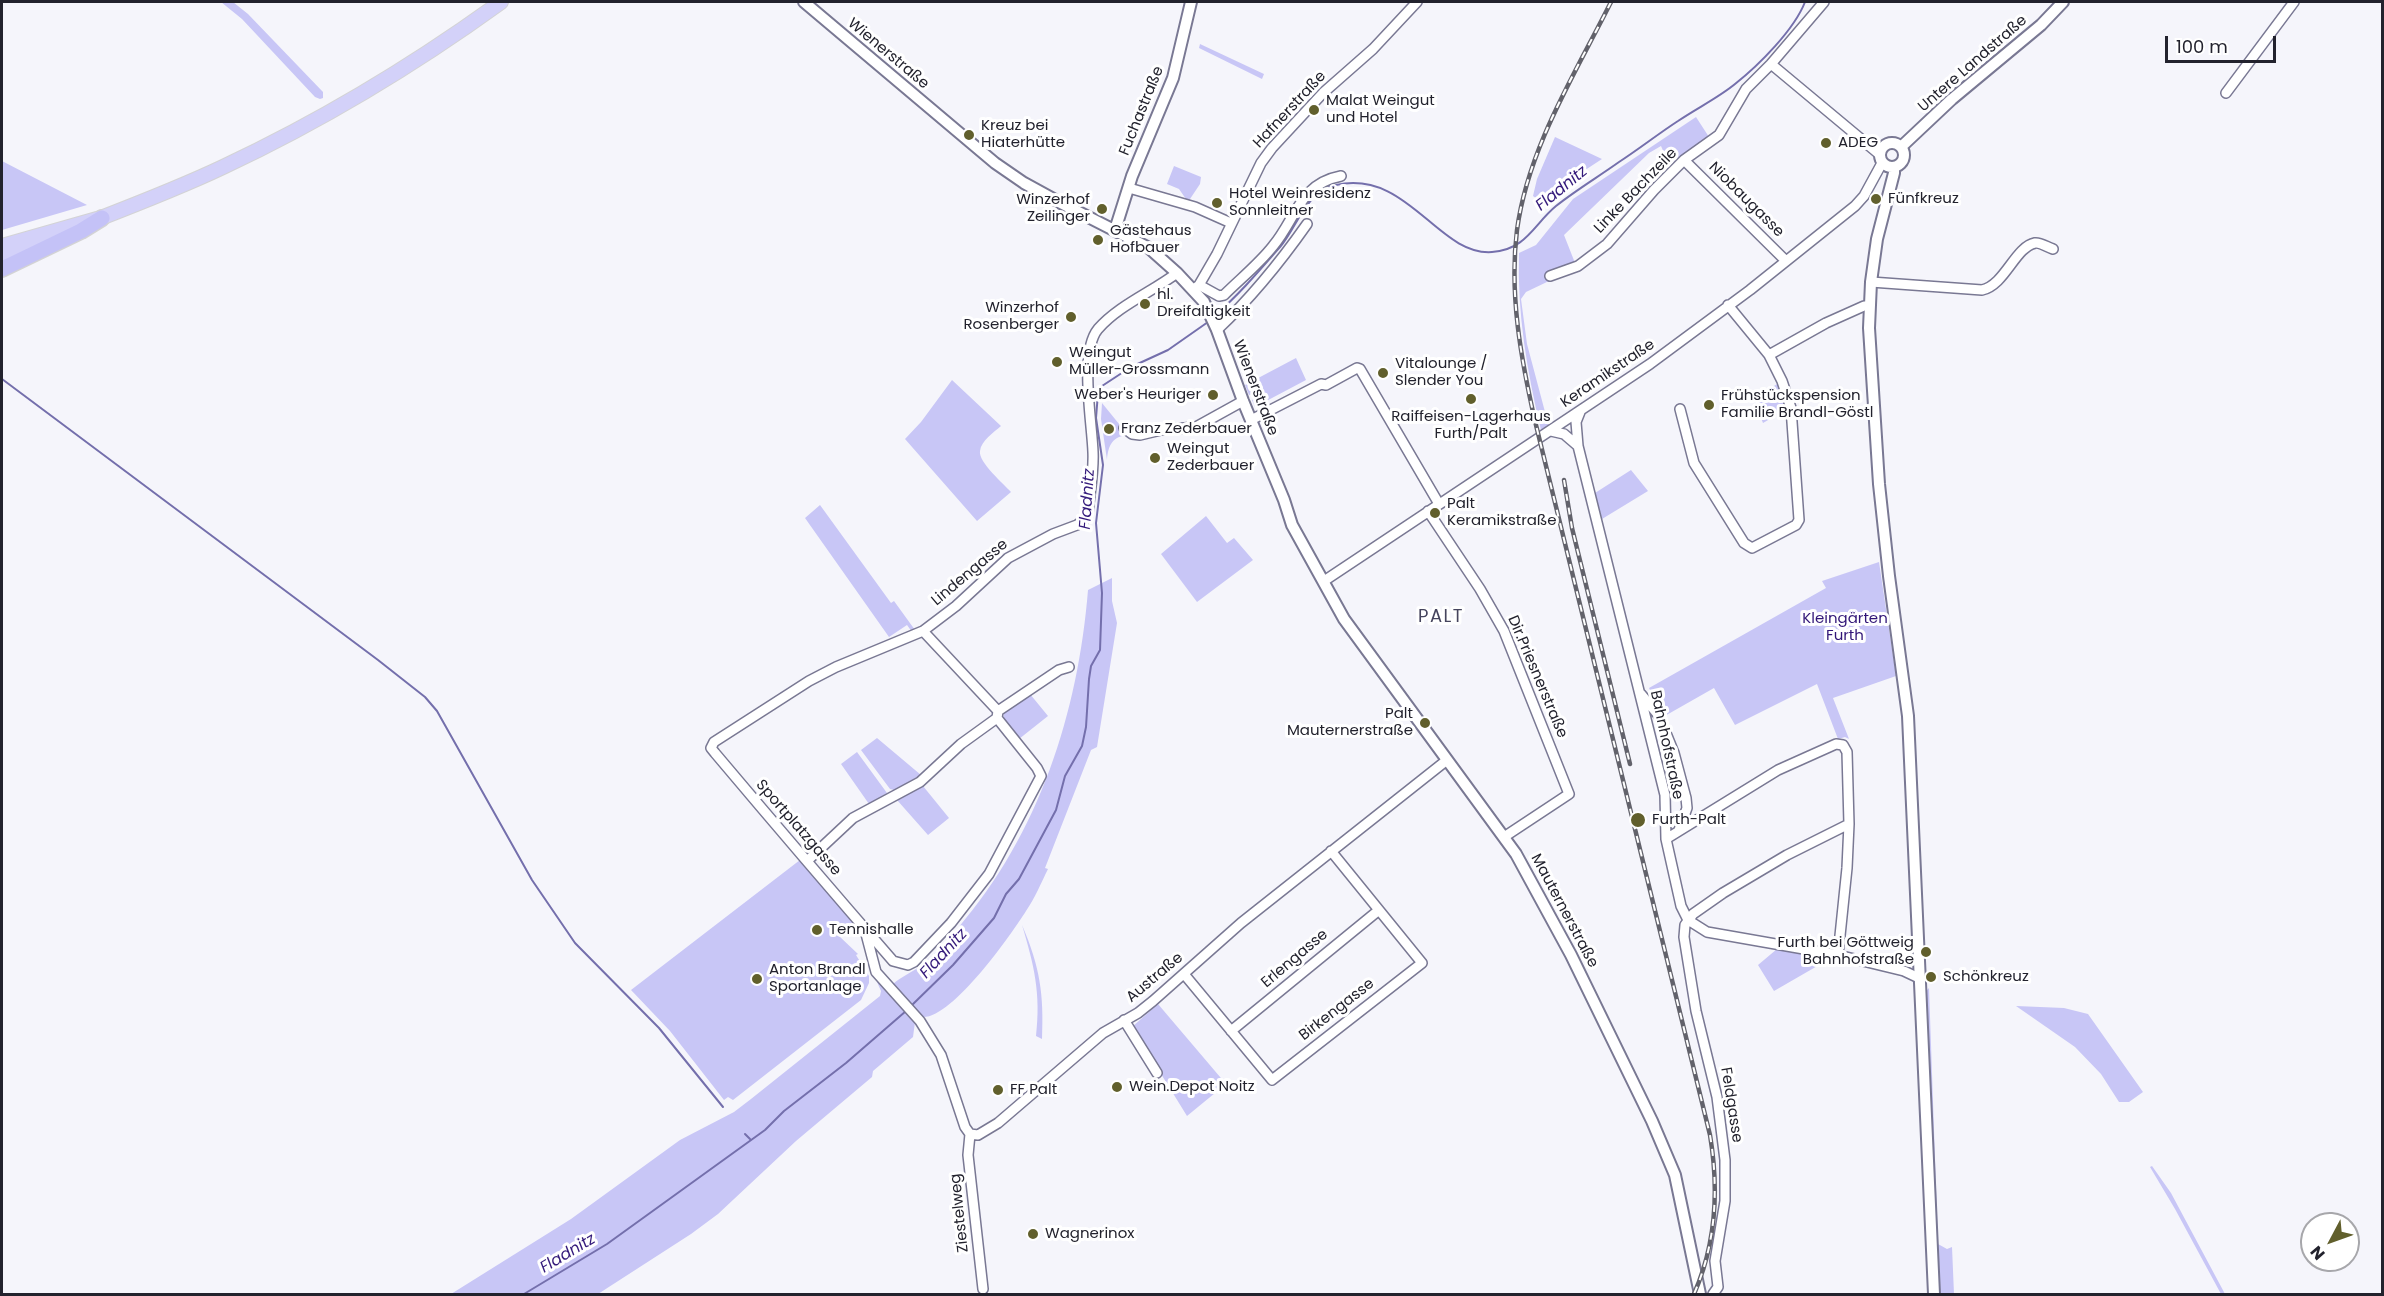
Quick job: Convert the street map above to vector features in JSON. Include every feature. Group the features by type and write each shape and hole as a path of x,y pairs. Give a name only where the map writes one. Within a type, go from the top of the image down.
{"highway":[{"path":"2,269 81,231 102,218"}],"main road":[{"path":"2,257 222,167 323,116 419,58 501,2"},
{"path":"2,246 102,218"}],"street":[{"name":"Wienerstraße","path":"804,2 995,162 1045,195 1149,248 1196,287 1209,310 1292,525 1324,581"},
{"name":"Fuchastraße","path":"1115,230 1129,188 1173,78 1191,2"},
{"name":"Hafnerstraße","path":"1196,287 1217,254 1261,163 1272,148 1323,93 1373,49 1418,2"},
{"name":"Linke Bachzeile","path":"1550,276 1578,266 1607,244 1654,190 1684,160 1719,135 1739,98 1824,2"},
{"name":"Untere Landstraße","path":"1901,147 1953,99 2041,25 2063,2"},
{"path":"2226,93 2294,2"},
{"path":"1771,64 1894,167"},
{"path":"1881,158 1881,148 1888,143 1901,147 1904,153 1903,159 1894,167 1877,239 1870,282 1869,306 1879,484 1888,576 1908,716 1934,1294"},
{"name":"Keramikstraße","path":"1324,581 1650,364 1786,261 1861,200 1881,158"},
{"name":"Niobaugasse","path":"1684,160 1786,261"},
{"path":"1196,287 1219,296 1224,295 1272,249 1291,215 1307,194 1331,178 1341,176"},
{"path":"1129,188 1195,207 1231,224"},
{"path":"1217,330 1241,308 1247,297 1307,224"},
{"path":"1870,282 1982,290 1995,285 2021,253 2032,244 2036,243 2053,249"},
{"name":"Lindengasse","path":"1154,287 1168,264"},
{"name":"Lindengasse","path":"711,748 714,742 809,681 836,667 923,632 956,606 1008,558 1085,519 1088,512 1093,454 1087,392 1094,335 1107,320 1177,273"},
{"path":"1680,409 1694,463 1747,547 1756,546 1796,525 1799,519 1791,408 1782,381 1769,355 1728,305"},
{"path":"1769,355 1826,323 1869,306"},
{"path":"1251,420 1357,368 1360,369 1439,504"},
{"path":"1124,429 1132,434 1140,435 1161,430 1196,427 1243,402"},
{"name":"Bahnhofstraße","path":"1580,412 1576,422 1578,446 1665,795 1666,839 1681,906 1688,920"},
{"path":"1551,431 1564,434 1578,446"},
{"name":"Dir.Priesnerstraße","path":"1428,511 1480,589 1504,631 1569,794 1504,837"},
{"name":"Mauternerstraße","path":"1324,581 1354,636 1504,837 1527,871 1555,923 1666,1152 1682,1197 1700,1294"},
{"path":"923,632 998,715"},
{"path":"807,861 853,818 920,782 961,744 998,715 1059,670 1069,667"},
{"path":"1640,693 1659,716 1674,753 1687,808 1678,831"},
{"name":"Sportplatzgasse","path":"711,748 893,961 908,965 951,923 989,874 1041,776 998,715"},
{"path":"1666,839 1778,770 1836,744 1843,745 1847,752 1850,824 1838,955"},
{"name":"Austraße","path":"970,1134 978,1135 986,1132 1103,1033 1138,1013 1241,923 1447,760"},
{"path":"1850,824 1756,872 1722,893 1688,920 1707,932 1838,955 1904,971 1921,979"},
{"path":"1331,851 1378,910"},
{"name":"Birkengasse","path":"1231,1031 1272,1080 1422,963 1378,910"},
{"name":"Erlengasse","path":"1231,1031 1378,910"},
{"name":"Feldgasse","path":"1688,920 1684,937 1696,1011 1717,1097 1725,1160 1725,1201 1715,1261 1718,1287 1713,1294"},
{"name":"Sportplatzgasse","path":"864,927 876,972 922,1024 941,1055 965,1126 970,1134"},
{"path":"1184,974 1231,1031"},
{"path":"1124,1020 1157,1073"},
{"name":"Ziestelweg","path":"970,1134 968,1155 983,1289"}],"green space":[{"path":"221,2 233,2 248,14 323,92 323,98 315,97 242,19"},
{"path":"1200,44 1264,74 1262,79 1199,48"},
{"path":"1696,117 1709,137 1674,161 1668,162 1661,146 1649,153 1564,235 1575,263 1547,273 1545,276 1549,281 1526,292 1521,299 1527,344 1549,427 1541,430 1524,342 1520,298 1519,253 1536,245 1573,199"},
{"path":"1555,137 1602,159 1576,176 1544,204 1533,196 1537,179"},
{"path":"2,161 87,205 2,230"},
{"path":"1174,166 1201,177 1200,184 1188,202 1179,189 1167,184"},
{"path":"1296,358 1306,380 1255,407 1252,400 1255,399 1253,394 1249,395 1245,385"},
{"path":"952,380 1001,426 983,444 980,456 987,467 1011,492 977,521 905,439 921,422"},
{"path":"1779,383 1787,409 1763,423 1753,398"},
{"path":"1102,403 1128,435 1112,442 1107,460 1101,419"},
{"path":"1631,470 1648,491 1602,519 1595,493"},
{"path":"820,505 891,603 894,601 915,630 912,632 907,625 889,637 805,518"},
{"path":"1206,516 1227,543 1234,538 1253,560 1197,602 1161,554"},
{"name":"Kleingärten Furth","path":"1879,562 1896,676 1833,698 1849,739 1845,737 1838,739 1817,684 1735,725 1714,688 1663,717 1649,688 1826,588 1822,581"},
{"path":"1112,578 1112,601 1117,623 1097,747 1091,750 1045,868 1048,869 1026,911 979,974 948,1005 934,1014 922,1017 893,984 919,967 949,938 986,892 1011,853 1050,770 1064,726 1083,636 1088,590"},
{"path":"1030,694 1048,716 1019,739 1003,720 1004,713"},
{"path":"877,738 921,775 894,790 890,789 861,750"},
{"path":"857,752 887,793 869,804 841,764"},
{"path":"923,786 949,818 928,835 897,800"},
{"name":"Anton Brandl Sportanlage","path":"800,860 855,923 839,936 858,954 856,955 869,976 869,983 861,1000 733,1100 728,1097 724,1100 670,1031 631,990"},
{"path":"1022,925 1040,981 1042,1039 1036,1036 1037,993"},
{"path":"1777,949 1827,957 1826,961 1774,991 1758,965"},
{"path":"877,982 880,982 915,1022 913,1037 873,1071 872,1077 796,1141 718,1214 691,1234 598,1294 451,1294 571,1219 680,1140 734,1112 880,996 881,991"},
{"path":"1929,988 1938,1244 1947,1249 1952,1247 1954,1294 1938,1294 1926,991"},
{"path":"1158,1004 1226,1084 1187,1116 1132,1027"},
{"path":"2016,1006 2064,1008 2088,1014 2143,1092 2129,1102 2119,1102 2101,1074 2075,1047"},
{"path":"2152,1166 2171,1193 2225,1294 2221,1294 2150,1167"}],"waterway":[{"name":"Fladnitz","path":"1214,316 1240,292 1280,247 1317,194 1336,185 1361,183 1383,189 1403,200 1455,241 1473,250 1492,252 1513,246 1528,235 1548,213 1564,200 1671,126 1722,94 1744,76 1784,35 1805,2"},
{"name":"Fladnitz","path":"910,1007 953,965 994,918 1006,894 1019,879 1056,810 1065,776 1082,746 1086,727 1091,666 1100,650 1102,593 1096,523 1103,465 1096,418 1098,393 1102,386 1131,367 1168,350 1208,322"},
{"path":"2,379 425,697 437,711 532,880 575,943 659,1028 723,1107"},
{"name":"Fladnitz","path":"524,1294 607,1244 765,1130 784,1111 846,1063 906,1011"},
{"path":"745,1134 750,1139"}],"railway":[{"path":"1611,2 1568,84 1531,170 1517,230 1515,302 1525,374 1535,421 1710,1135 1713,1155 1714,1216 1707,1256 1694,1294"},
{"path":"1564,480 1572,528 1630,764"}],"place":[{"name":"Malat Weingut und Hotel","path":"1314,110"},
{"name":"Kreuz bei Hiaterhütte","path":"969,135"},
{"name":"ADEG","path":"1826,143"},
{"name":"Fünfkreuz","path":"1876,199"},
{"name":"Hotel Weinresidenz Sonnleitner","path":"1217,203"},
{"name":"Winzerhof Zeilinger","path":"1102,209"},
{"name":"Gästehaus Hofbauer","path":"1098,240"},
{"name":"hl. Dreifaltigkeit","path":"1145,304"},
{"name":"Winzerhof Rosenberger","path":"1071,317"},
{"name":"Weingut Müller-Grossmann","path":"1057,362"},
{"name":"Vitalounge / Slender You","path":"1383,373"},
{"name":"Weber's Heuriger","path":"1213,395"},
{"name":"Raiffeisen-Lagerhaus Furth/Palt","path":"1471,399"},
{"name":"Frühstückspension Familie Brandl-Göstl","path":"1709,405"},
{"name":"Franz Zederbauer","path":"1109,429"},
{"name":"Weingut Zederbauer","path":"1155,458"},
{"name":"Palt Keramikstraße","path":"1435,513"},
{"name":"Palt Mauternerstraße","path":"1425,723"},
{"name":"Furth-Palt","path":"1638,820"},
{"name":"Tennishalle","path":"817,930"},
{"name":"Furth bei Göttweig Bahnhofstraße","path":"1926,952"},
{"name":"Schönkreuz","path":"1931,977"},
{"name":"Anton Brandl Sportanlage","path":"757,979"},
{"name":"Wein.Depot Noitz","path":"1117,1087"},
{"name":"FF Palt","path":"998,1090"},
{"name":"Wagnerinox","path":"1033,1234"}],"district":[{"name":"PALT","path":"1441,617"}]}
